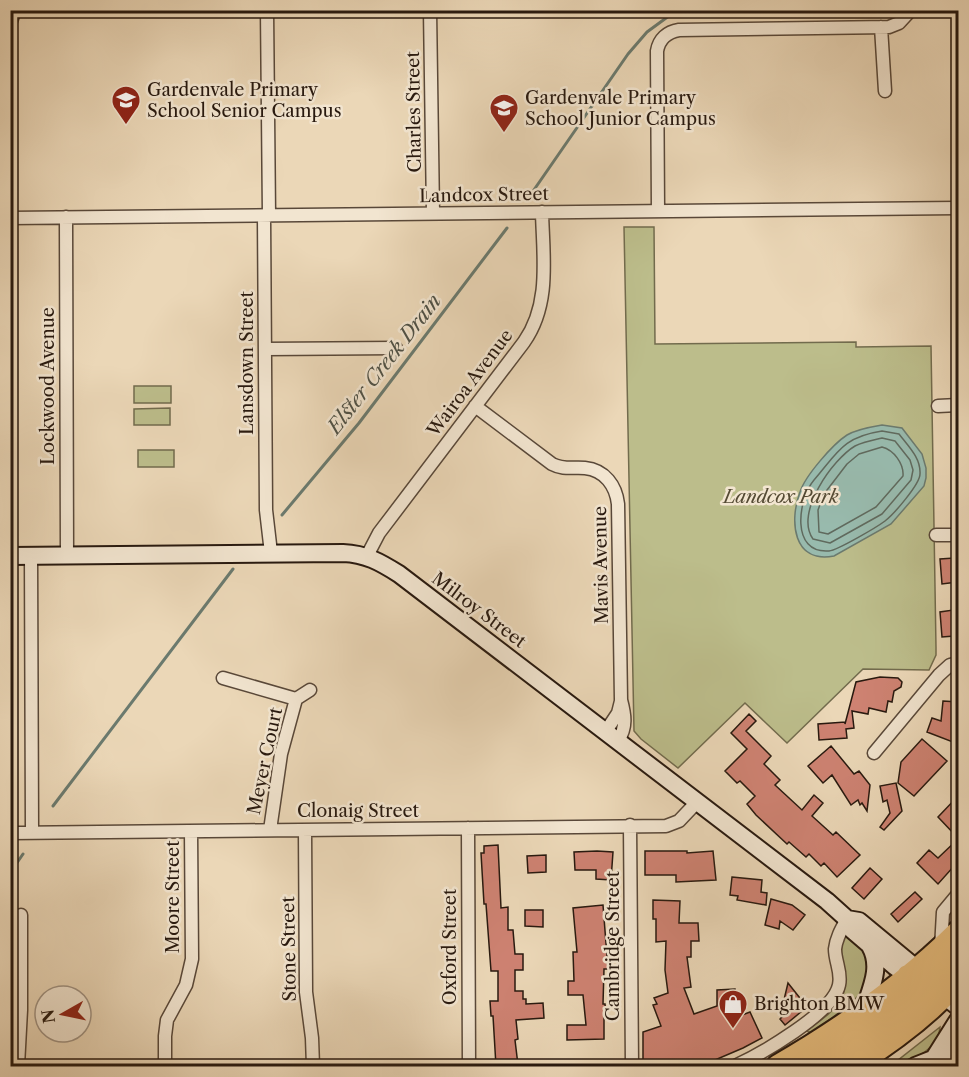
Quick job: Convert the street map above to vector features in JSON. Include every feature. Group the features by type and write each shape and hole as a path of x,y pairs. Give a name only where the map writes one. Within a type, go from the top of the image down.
{"highway":[{"path":"778,1066 828,1036 917,974 953,956 958,932"},
{"path":"917,974 954,995"},
{"path":"817,1066 863,1058 919,993 934,991 954,995"},
{"path":"861,1012 863,1058"}],"street":[{"path":"10,24 15,10"},
{"name":"Lansdown Street","path":"266,553 267,10"},
{"name":"Charles Street","path":"430,10 433,213"},
{"path":"658,211 657,51 660,42 668,33 679,30 885,27 899,23 912,10"},
{"path":"885,27 885,91"},
{"name":"Landcox Street","path":"10,218 958,208"},
{"name":"Wairoa Avenue","path":"367,556 379,533 536,322 541,307 543,281 542,212"},
{"name":"Lockwood Avenue","path":"66,217 67,555"},
{"path":"266,349 396,348"},
{"path":"938,406 958,405"},
{"name":"Mavis Avenue","path":"475,406 552,464 563,468 592,470 604,476 614,488 618,504 621,700 625,715 624,729 612,736"},
{"path":"936,536 958,535"},
{"name":"Milroy Street","path":"10,556 343,552 367,556 399,574 612,736 847,919 852,930 870,946 917,974"},
{"path":"31,555 32,832"},
{"path":"874,753 939,675 958,663"},
{"name":"Meyer Court","path":"223,678 296,699"},
{"name":"Meyer Court","path":"270,830 281,754 296,699 310,690"},
{"name":"Clonaig Street","path":"10,833 671,825 679,821 697,802"},
{"name":"Cambridge Street","path":"630,825 632,1066"},
{"name":"Oxford Street","path":"468,828 469,1066"},
{"name":"Stone Street","path":"305,830 306,992 313,1066"},
{"name":"Moore Street","path":"165,1066 167,1020 186,985 192,959 191,831"},
{"path":"953,956 943,912 958,894"},
{"path":"18,1066 21,1010 21,915"},
{"path":"735,1066 780,1041 832,1001 840,981 836,944 847,919"},
{"name":"Milroy Street","path":"847,919 859,921 917,974"},
{"path":"861,1012 876,975 875,959 870,946"},
{"path":"931,1063 958,1020"},
{"path":"915,1066 931,1063 958,1049"}],"green space":[{"name":"Landcox Park","path":"624,227 654,227 655,344 856,342 856,347 931,346 936,655 929,670 863,669 787,743 745,703 678,768 634,731"},
{"path":"134,386 171,386 171,403 134,403"},
{"path":"170,408 170,425 134,425 134,409"},
{"path":"138,450 174,450 174,467 138,467"},
{"path":"847,933 868,954 867,987 849,1005 812,1033 806,1031 830,1013 841,999 845,982 841,948"},
{"path":"940,1027 936,1041 931,1047 912,1058 897,1061"}],"water":[{"path":"882,425 902,428 922,454 926,468 924,486 891,524 834,556 820,557 810,553 802,547 795,527 797,503 803,485 820,461 841,439 855,431"}],"building":[{"path":"954,558 957,582 942,584 940,559"},
{"path":"953,610 953,617 958,616 958,632 953,632 954,636 942,637 940,612"},
{"path":"880,677 898,678 902,682 901,687 894,691 892,702 888,701 886,712 869,708 868,714 852,711 854,728 846,729 847,738 819,740 818,724 845,722 845,724 856,682"},
{"path":"943,701 958,702 958,744 927,732 932,718 941,721"},
{"path":"749,714 756,721 746,731 771,756 764,764 780,780 775,785 802,810 814,795 823,803 812,816 833,835 836,832 860,855 837,877 824,863 821,866 809,854 806,857 789,842 787,844 756,815 747,804 755,796 740,781 737,783 725,771 747,749 731,733"},
{"path":"922,739 947,761 914,796 898,783 901,762"},
{"path":"831,746 854,774 859,771 870,785 867,811 858,800 851,805 832,775 823,783 808,766"},
{"path":"896,783 902,811 884,830 880,827 890,813 887,800 883,802 880,786"},
{"path":"958,796 958,838 938,817"},
{"path":"958,839 958,870 954,866 938,884 917,863 929,850 938,858"},
{"path":"498,845 501,908 508,907 508,930 513,930 515,954 523,954 523,970 515,970 515,991 523,991 526,1004 543,1003 544,1018 516,1020 518,1039 515,1040 518,1065 502,1066 496,1066 493,1016 491,1016 490,1001 498,1001 498,971 491,971 481,853 484,853 484,846"},
{"path":"645,851 687,851 687,853 713,851 716,880 676,882 676,875 645,875"},
{"path":"574,852 613,852 611,880 596,879 596,870 575,870"},
{"path":"546,855 546,872 528,873 527,856"},
{"path":"870,868 882,879 864,899 852,888"},
{"path":"732,877 762,880 761,892 767,893 766,905 737,900 738,896 730,895"},
{"path":"915,892 922,899 898,922 891,914"},
{"path":"771,899 792,905 805,915 793,930 780,921 779,929 765,925"},
{"path":"653,900 680,901 679,923 698,923 699,941 691,941 691,957 687,957 691,987 684,988 694,1014 717,1006 717,990 735,989 737,1017 750,1012 762,1038 701,1066 643,1066 643,1032 661,1026 653,1005 657,1004 654,998 668,993 665,970 666,941 656,942"},
{"path":"603,905 608,969 604,969 603,1004 605,1004 606,1015 604,1015 604,1039 567,1040 567,1025 586,1025 583,995 568,995 568,981 574,981 573,952 577,952 573,908"},
{"path":"525,910 543,910 543,927 525,926"},
{"path":"788,983 807,1007 785,1025 780,1019 786,1013 782,1008"}],"waterway":[{"name":"Elster Creek Drain","path":"529,197 628,54 647,32 677,10"},
{"name":"Elster Creek Drain","path":"282,515 359,423 507,228"},
{"name":"Elster Creek Drain","path":"53,806 233,569"},
{"name":"Elster Creek Drain","path":"10,873 23,854"}],"place":[{"name":"Gardenvale Primary School Senior Campus","path":"126,126"},
{"name":"Gardenvale Primary School Junior Campus","path":"504,134"},
{"name":"Brighton BMW","path":"733,1030"}]}
